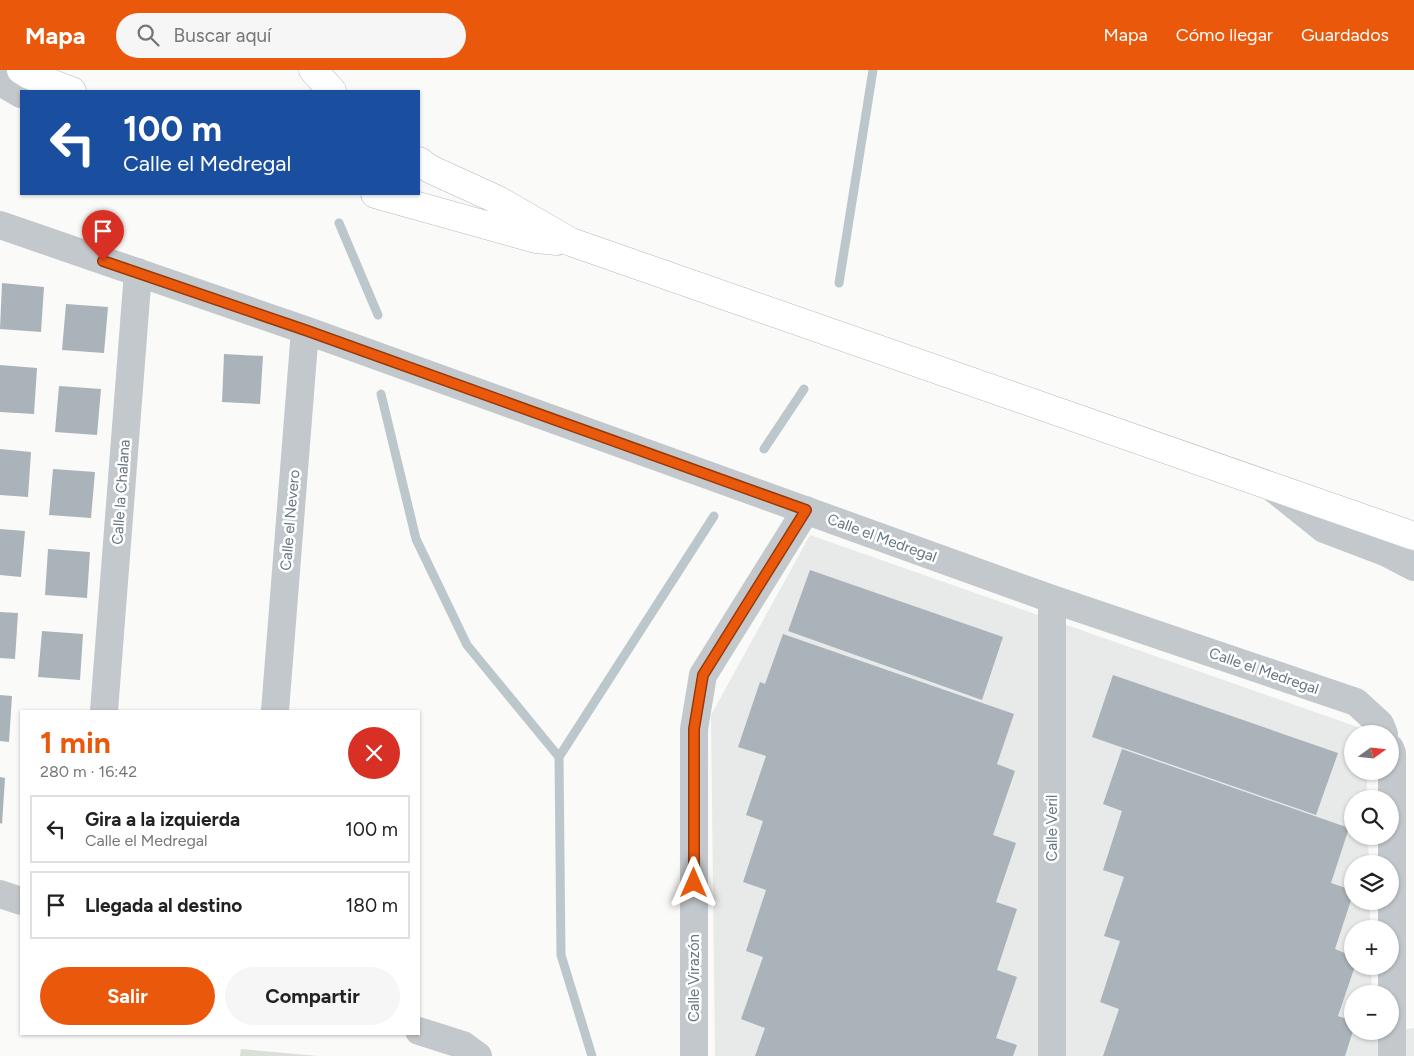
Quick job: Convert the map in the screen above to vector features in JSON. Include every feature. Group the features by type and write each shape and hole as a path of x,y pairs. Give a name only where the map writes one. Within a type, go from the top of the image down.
{"highway":[{"path":"314,70 331,90"},
{"path":"0,80 24,80 68,90"},
{"path":"420,162 430,169 498,200 571,242 1414,536"},
{"path":"379,195 536,239 571,242"}],"street":[{"name":"Calle el Medregal","path":"0,225 305,330 1052,599 1356,702 1380,725"},
{"name":"Calle la Chalana","path":"104,710 138,272"},
{"name":"Calle el Nevero","path":"275,710 305,330"},
{"path":"1273,488 1324,528 1387,553 1414,567"},
{"name":"Calle Virazón","path":"694,1056 694,729 703,675 806,510"},
{"name":"Calle Veril","path":"1052,599 1052,1056"},
{"path":"1391,780 1403,1010 1392,1056"},
{"path":"0,894 20,902"},
{"path":"420,1031 463,1045 478,1056"}],"shaded area":[{"path":"810,535 1352,725 1344,725 1344,780 1367,780 1367,790 1344,790 1344,845 1368,845 1369,855 1344,855 1344,910 1370,910 1370,920 1344,920 1344,975 1371,975 1372,985 1344,985 1344,1040 1399,1040 1399,1030 1414,1028 1414,1056 715,1056 711,715"},
{"path":"241,1049 318,1056 240,1056"}],"building":[{"path":"2,283 44,287 41,332 0,329"},
{"path":"66,304 108,307 104,353 62,350"},
{"path":"224,354 263,356 260,404 222,402"},
{"path":"0,365 37,368 34,414 0,412"},
{"path":"59,386 101,389 97,435 55,432"},
{"path":"0,449 31,452 28,497 0,495"},
{"path":"53,469 95,472 91,518 49,515"},
{"path":"0,529 25,531 21,577 0,575"},
{"path":"48,549 90,552 87,598 45,595"},
{"path":"810,570 1003,637 982,700 788,631"},
{"path":"0,612 18,613 15,659 0,658"},
{"path":"42,631 83,634 80,680 38,677"},
{"path":"783,634 1014,714 997,764 1015,771 993,835 1016,843 996,902 1017,909 997,970 1017,977 996,1038 1017,1045 1013,1056 755,1056 765,1028 741,1019 763,957 746,951 766,890 743,882 763,821 746,815 766,756 738,747 760,682 765,684"},
{"path":"1113,675 1338,753 1316,815 1092,737"},
{"path":"0,695 12,696 9,742 0,741"},
{"path":"1122,749 1344,826 1344,843 1331,883 1344,887 1344,910 1348,910 1335,949 1344,953 1344,975 1352,975 1349,985 1344,985 1344,998 1338,1016 1344,1018 1344,1040 1350,1040 1345,1056 1103,1056 1119,1009 1100,1002 1120,941 1104,936 1124,877 1103,870 1122,811 1103,804"},
{"path":"0,777 5,778 2,824 0,823"}],"waterway":[{"path":"839,283 873,70"},
{"path":"339,223 378,315"},
{"path":"764,449 804,389"},
{"path":"381,394 416,539 467,645 559,757"},
{"path":"592,1056 561,955 559,757 714,516"}],"route":[{"path":"103,261 305,330 806,510 703,675 694,729 694,883"}]}
